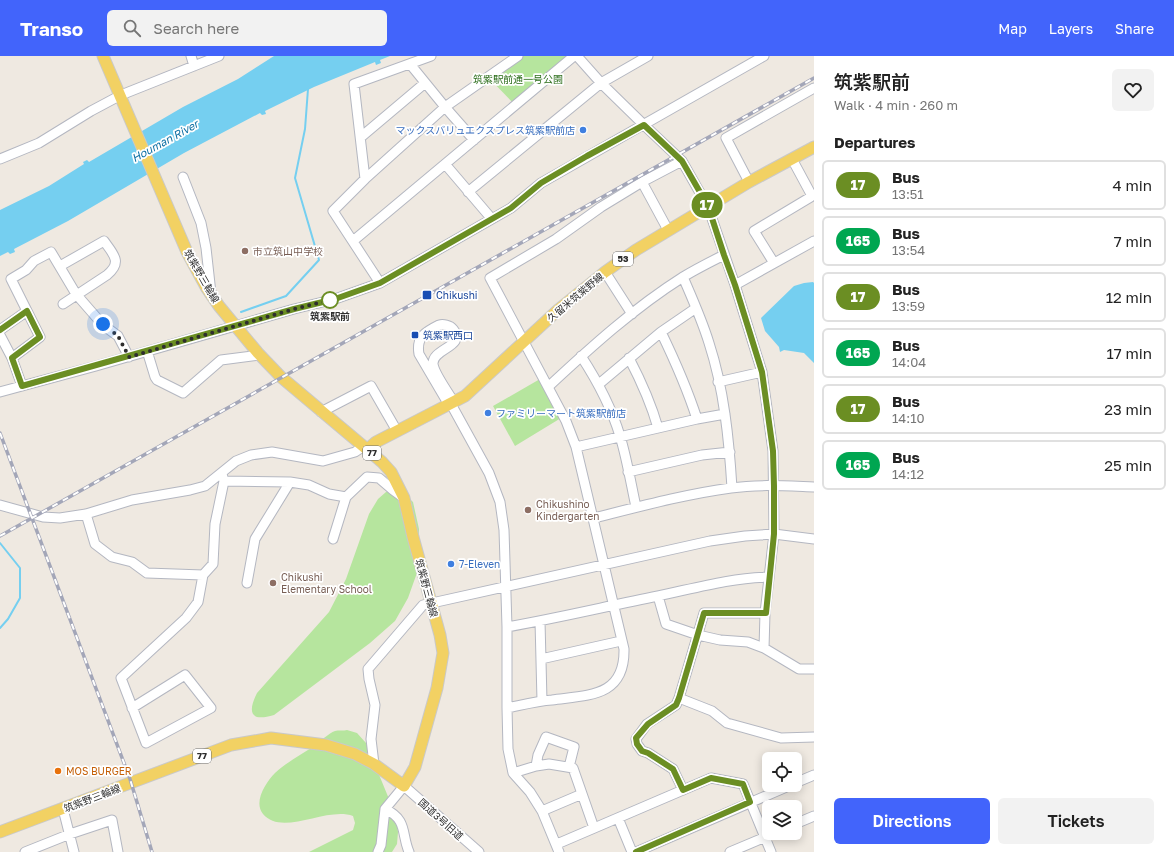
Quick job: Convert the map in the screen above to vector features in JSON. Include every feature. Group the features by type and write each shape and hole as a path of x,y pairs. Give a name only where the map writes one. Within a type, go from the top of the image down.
{"main road":[{"name":"筑紫野三輪線","path":"0,832 230,745 272,738 326,745 356,754 374,764 404,786 415,767 441,671 443,653 440,635 404,498 391,472 366,448 321,412 281,377 235,326 211,293 187,252 103,56"},
{"name":"久留米筑紫野線","path":"366,448 465,396 558,310 605,272 636,250 748,182 814,147"}],"street":[{"path":"191,56 194,66"},
{"path":"0,159 39,143 91,111 121,95 219,56"},
{"path":"365,179 354,84 431,56"},
{"path":"380,283 333,211 365,179 444,107 518,56"},
{"path":"353,240 575,56 682,161 708,206 735,285 762,372 773,451 774,486 774,534 769,577 764,648"},
{"path":"468,192 601,83 648,56"},
{"path":"0,392 129,357 294,309 335,299 380,283 491,218 511,208 541,183 764,56"},
{"path":"410,64 444,107 474,140"},
{"path":"361,138 425,83"},
{"path":"748,182 726,138 814,88"},
{"path":"774,263 754,231 813,195 792,159"},
{"path":"507,708 542,701 590,695 601,691 613,684 622,672 624,649 576,447 566,421 490,278 549,243 601,206 682,161"},
{"path":"445,164 491,218"},
{"path":"183,177 201,223 206,248 211,293"},
{"path":"642,182 668,230"},
{"path":"60,266 104,241 115,258 116,263 113,270 63,304"},
{"path":"735,285 814,241"},
{"path":"12,358 40,337 10,279 26,270 34,261 52,252 76,294 103,324 118,336 129,357"},
{"path":"548,387 581,356 632,314 684,277 724,255"},
{"path":"605,272 632,314"},
{"path":"684,277 709,344 718,382 725,414 730,452 732,488"},
{"path":"599,384 661,332 696,308"},
{"path":"0,330 27,311"},
{"path":"451,404 419,354 418,349 418,344 423,335 439,324 452,328 456,338 453,344 436,355 434,358 433,364 435,371 451,404 490,474 500,502 504,530 508,627 508,749 513,773 530,792 542,811 558,848 594,828 711,778 743,784 762,830"},
{"path":"661,332 688,392 697,419"},
{"path":"0,335 12,358 22,386"},
{"path":"148,354 157,380 184,393 221,360 260,355"},
{"path":"581,356 599,384 620,437 636,508"},
{"path":"629,358 641,380 652,407 658,428"},
{"path":"718,382 762,372"},
{"path":"321,412 371,386 397,431"},
{"path":"576,447 725,414"},
{"path":"0,505 43,517 60,518 86,514 132,500 205,486 223,477 236,461 251,455 272,452 324,461 366,448"},
{"path":"628,472 702,455 730,452"},
{"path":"223,477 290,482 309,485 329,494 346,497"},
{"path":"132,708 185,675 211,708 146,743 132,708 121,678 186,618 198,602 203,575 213,564 216,524 223,477"},
{"path":"333,539 346,497 367,477 379,478 404,498"},
{"path":"247,583 255,539 290,482"},
{"path":"594,518 732,488 774,486 814,487"},
{"path":"86,514 95,544 112,557 132,562 147,573 203,575"},
{"path":"374,764 371,739 375,705 368,669 422,605 710,541 774,534 814,539"},
{"path":"508,627 658,596 715,582 769,577"},
{"path":"658,596 666,624 698,635 720,640 748,642 764,648 799,669 814,669"},
{"path":"683,790 673,769 648,753 642,751 637,744 636,738 648,724 676,705 704,613 766,613"},
{"path":"540,621 542,701"},
{"path":"541,659 622,641"},
{"path":"679,698 712,711 727,723 781,738 814,737"},
{"path":"536,766 538,755 546,737 574,747 569,767"},
{"path":"513,773 536,766 549,764 573,768 594,828"},
{"path":"802,780 814,775"},
{"path":"378,852 381,844 385,809 404,786"},
{"name":"国道3号旧道","path":"404,786 478,852"},
{"path":"636,852 774,792"},
{"path":"542,811 582,794"},
{"path":"63,809 74,852"},
{"path":"385,809 394,813 401,822 409,852"},
{"path":"802,821 814,816"},
{"path":"618,818 632,852"},
{"path":"29,851 70,834 112,820 118,852"},
{"path":"730,852 762,838"},
{"path":"766,840 771,852"}],"green space":[{"name":"筑紫駅前通一号公園","path":"518,56 574,56 515,105 488,77"},
{"path":"540,379 561,418 515,446 493,406"},
{"path":"396,491 404,494 413,502 419,529 418,570 408,598 395,621 370,643 274,715 266,717 256,716 253,714 252,706 257,693 329,612 346,579 369,514 378,499 386,492"},
{"path":"347,730 357,733 366,743 396,816 398,832 397,844 392,852 309,852 353,830 355,823 353,816 342,814 331,815 281,823 271,820 263,814 260,809 259,804 262,792 275,773 288,762 313,747 333,732"}],"water":[{"name":"Houman River","path":"274,56 390,56 380,60 381,63 376,65 375,62 314,87 265,111 266,114 262,115 260,113 184,153 68,221 14,249 15,252 10,254 8,252 0,256 0,210 49,186 84,164 83,162 87,160 89,162 183,107 238,79"},
{"path":"813,282 814,363 804,353 784,350 780,352 779,347 765,331 761,318 794,286"}],"waterway":[{"path":"241,312 286,296 319,260 295,178 305,129 308,89"},
{"path":"0,543 20,568 20,598 8,619 0,628"}],"railway":[{"path":"0,536 814,78"},
{"path":"0,433 130,779 152,852"}],"bus line":[{"name":"17","path":"0,330 27,311 40,337 12,358 22,386 294,309 335,299 380,283 491,218 511,208 541,183 644,125 682,161 708,206 735,285 762,372 773,451 774,534 766,613 704,613 676,705 648,724 636,738 637,744 642,751 659,759 673,769 683,790 711,778 723,780 743,784 750,802 636,852"}],"place":[{"name":"マックスバリュエクスプレス筑紫駅前店","path":"583,130"},
{"name":"市立筑山中学校","path":"245,251"},
{"name":"Chikushi","path":"427,295"},
{"name":"筑紫駅前","path":"330,300"},
{"name":"筑紫駅西口","path":"415,335"},
{"name":"ファミリーマート筑紫駅前店","path":"488,413"},
{"name":"Chikushino Kindergarten","path":"528,510"},
{"name":"7-Eleven","path":"451,564"},
{"name":"Chikushi Elementary School","path":"273,583"},
{"name":"MOS BURGER","path":"58,771"}],"route":[{"path":"103,324 118,336 129,357 330,300"}]}
